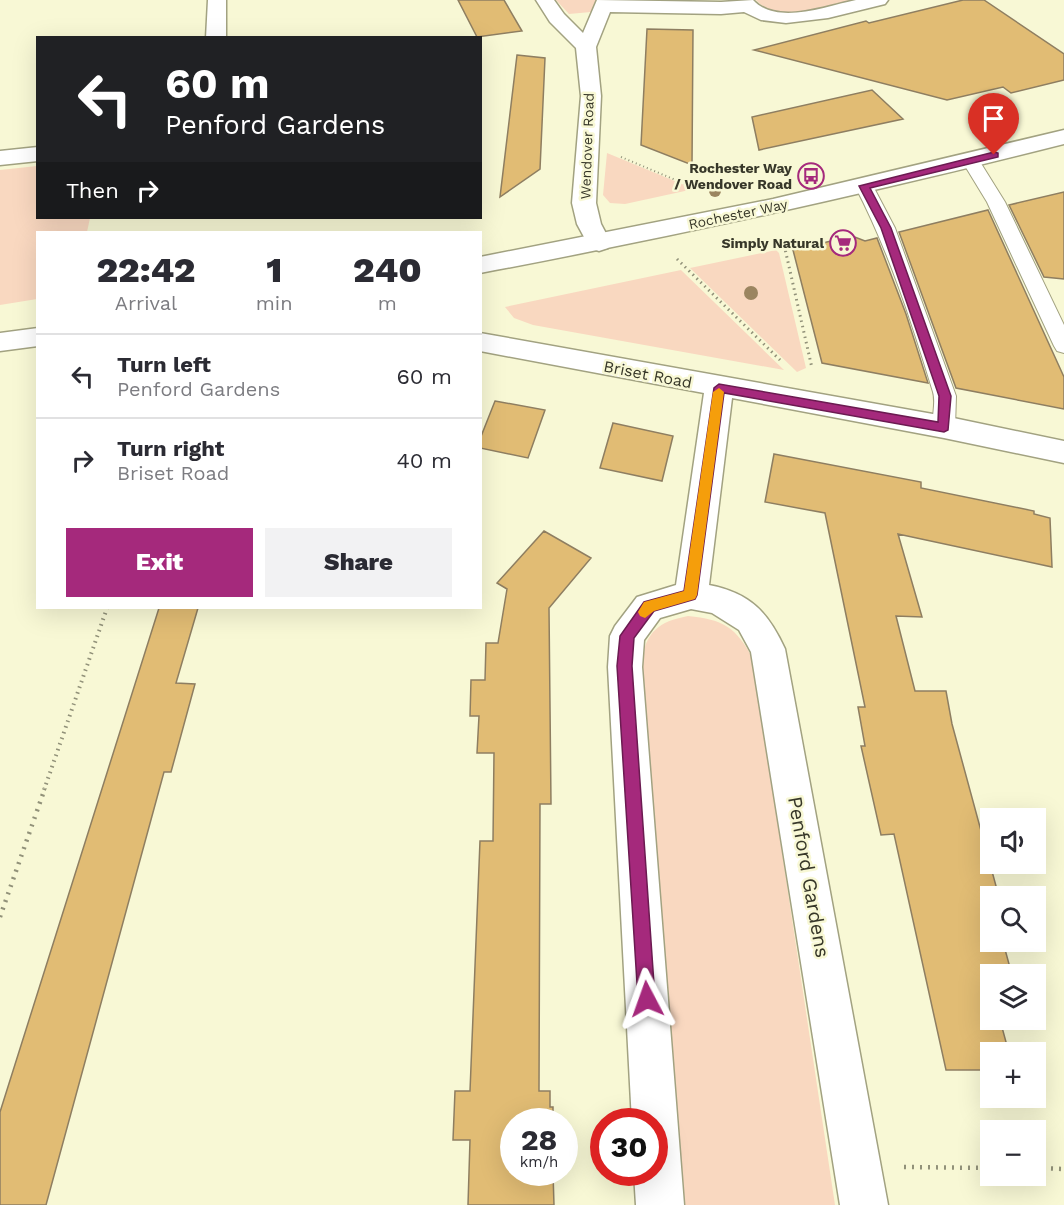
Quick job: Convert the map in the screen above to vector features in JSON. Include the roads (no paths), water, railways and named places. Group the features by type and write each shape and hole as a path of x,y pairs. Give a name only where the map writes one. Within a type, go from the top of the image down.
{"street":[{"path":"216,36 217,0"},
{"path":"545,0 557,18 585,47 605,3 721,8 745,3 771,15 799,18 879,0"},
{"name":"Wendover Road","path":"585,47 591,96 584,203 589,224 599,243"},
{"name":"Rochester Way","path":"482,265 599,243 864,186 1064,137"},
{"path":"0,158 36,154"},
{"path":"0,342 36,337"},
{"name":"Briset Road","path":"482,342 719,388 802,392 944,427 1064,452"},
{"path":"691,595 719,388"},
{"name":"Penford Gardens","path":"660,1205 625,666 627,636 649,607 691,595 720,601 751,620 768,649 864,1205"}],"lane":[{"path":"971,161 996,202 1064,346"},
{"path":"864,186 886,228 945,396 944,427"}],"place":[{"name":"Rochester Way / Wendover Road","path":"811,176"},
{"name":"Simply Natural","path":"843,243"}]}
